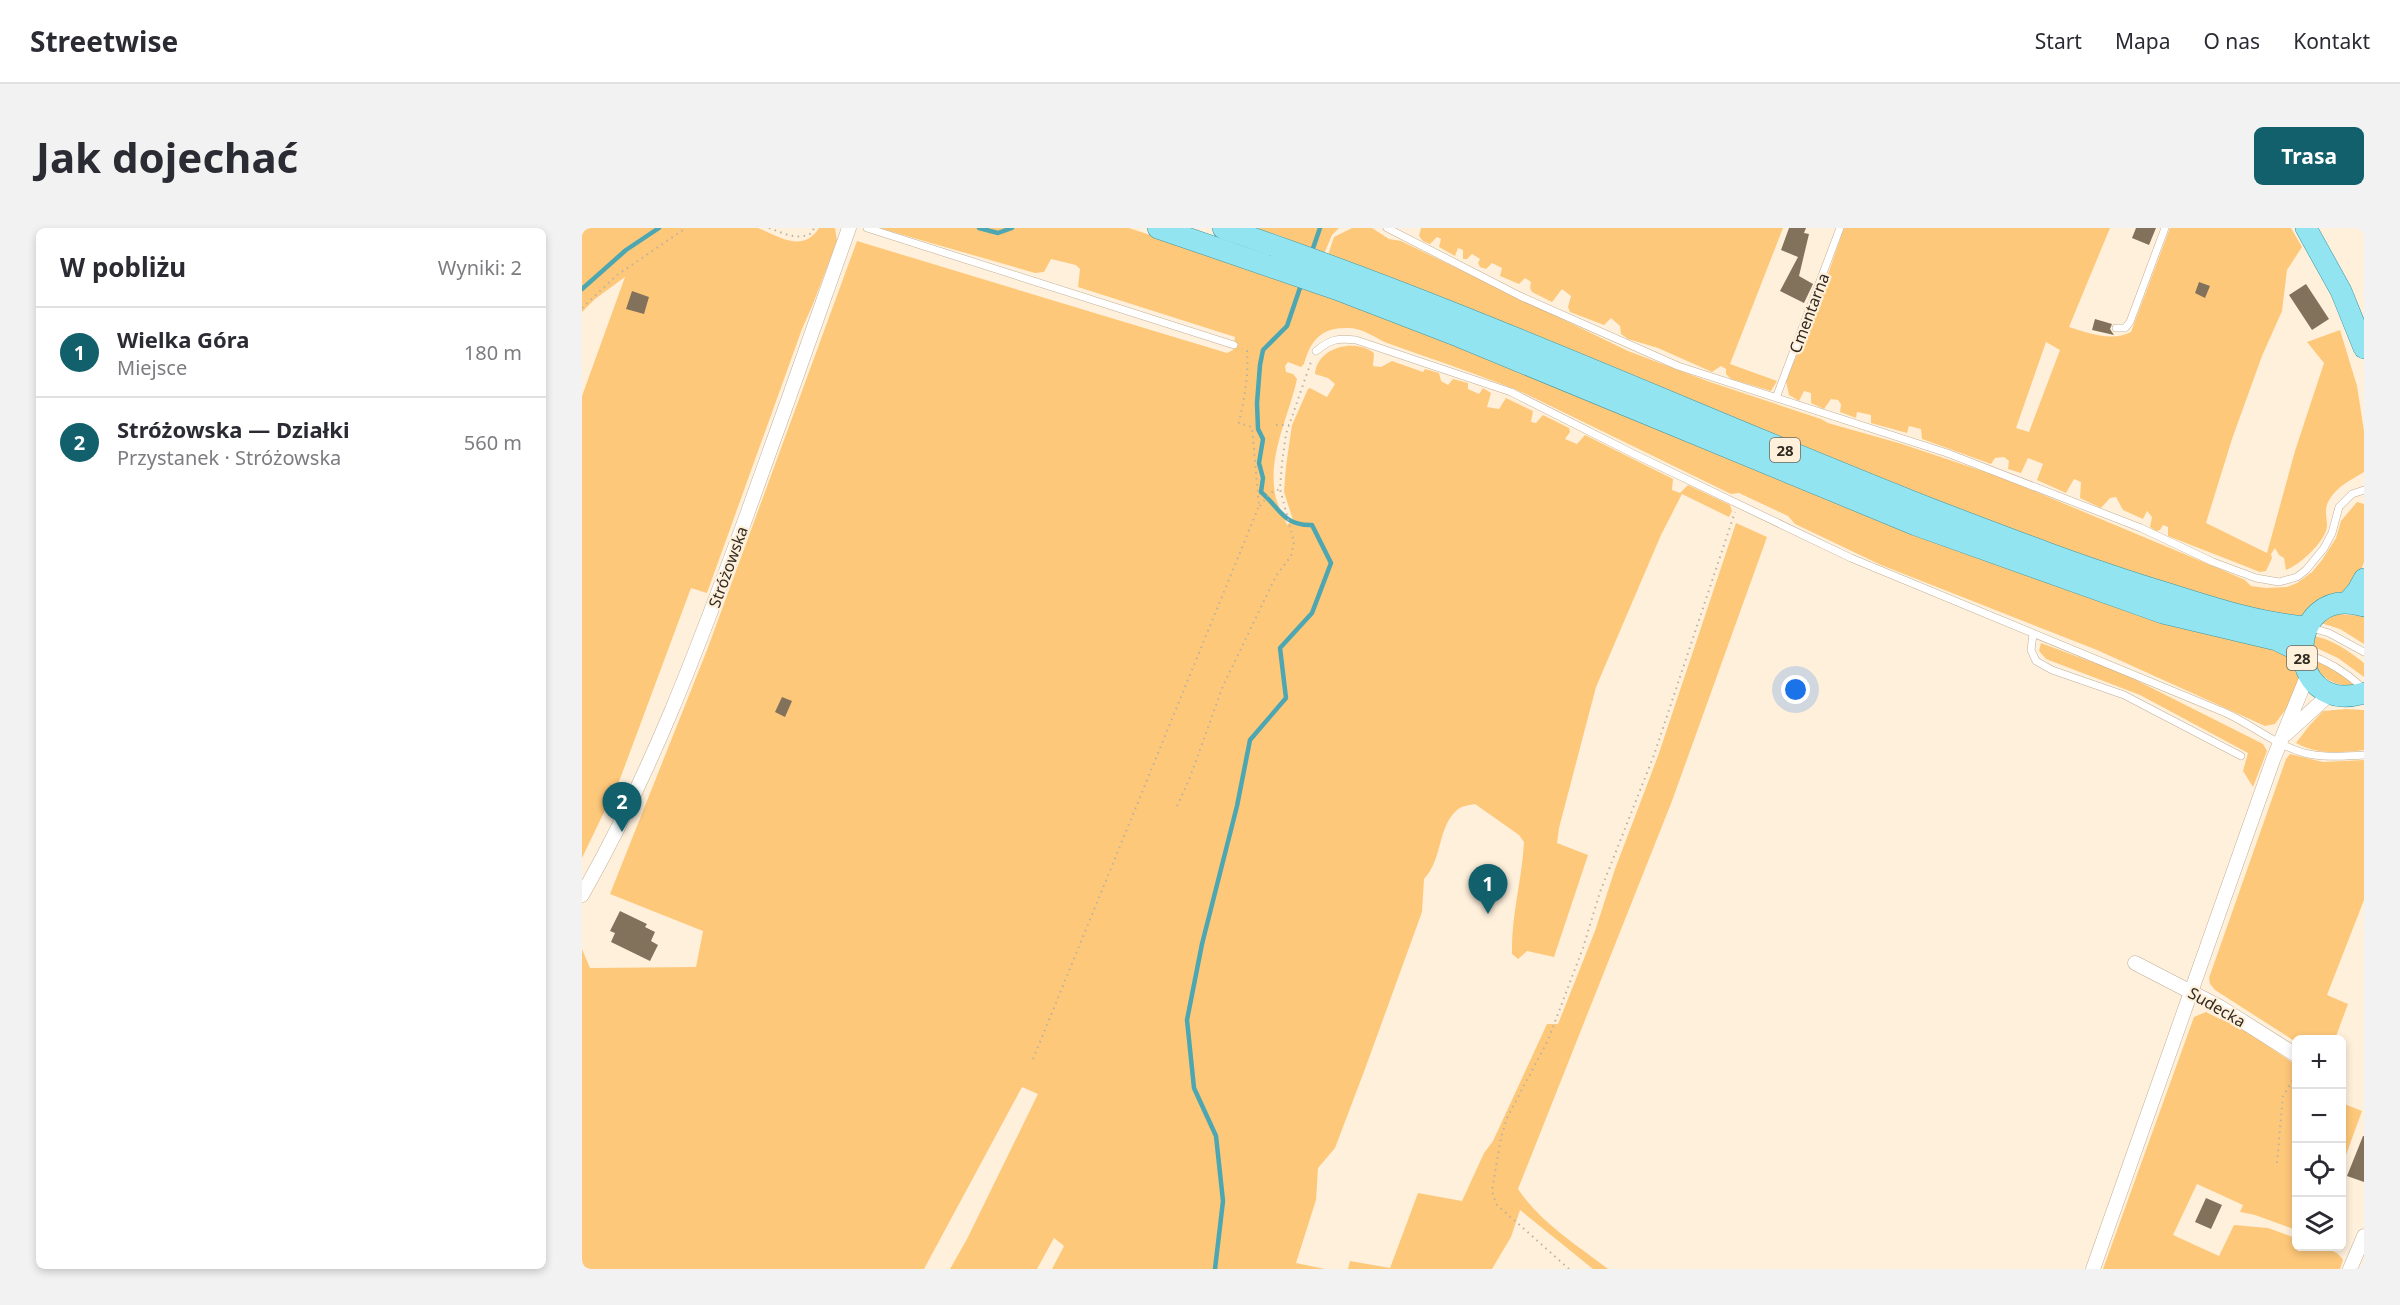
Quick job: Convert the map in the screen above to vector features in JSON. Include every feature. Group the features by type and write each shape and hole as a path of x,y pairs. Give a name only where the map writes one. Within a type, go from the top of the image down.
{"main road":[{"name":"28","path":"1158,228 1271,255 1338,279 1453,313 1853,478 2054,556 2235,613 2281,625 2307,627"},
{"name":"28","path":"1223,228 1271,255"},
{"path":"2306,228 2341,291 2364,348"},
{"name":"28","path":"1338,279 1458,336 1916,525 2163,613 2277,640 2301,652"},
{"name":"28","path":"2331,693 2318,686 2308,674 2301,652 2303,639 2307,627 2324,610 2355,605 2358,590 2364,579"},
{"path":"2331,693 2347,696 2364,691"}],"street":[{"name":"Stróżowska","path":"582,895 634,796 666,727 708,623 849,228"},
{"path":"2093,1269 2281,740 2308,674"},
{"path":"2281,740 2331,693"},
{"name":"Sudecka","path":"2135,963 2192,991 2292,1053"},
{"path":"2350,1269 2363,1243"}],"lane":[{"path":"867,228 1234,345"},
{"path":"1387,228 1520,296 1678,366 1947,453 2141,528 2213,562 2267,580 2289,580 2306,570 2324,548 2332,533 2339,507 2352,494 2364,490"},
{"name":"Cmentarna","path":"1776,398 1840,228"},
{"path":"2116,328 2125,328 2130,322 2165,228"},
{"path":"1316,351 1339,338 1356,340 1511,392 1851,558 2226,713 2303,753 2336,757 2364,755"},
{"path":"2307,627 2329,633 2364,652"},
{"path":"2033,634 2031,650 2036,661 2124,695 2241,756"},
{"path":"2301,652 2325,661 2349,675 2364,691"}],"path":[{"path":"582,308 617,275 686,228"},
{"path":"769,228 804,238 812,233 814,228"},
{"path":"1234,345 1247,351 1245,391 1239,423 1252,427 1259,506"},
{"path":"1177,806 1232,667 1276,576 1291,556 1294,542 1280,489 1282,463 1289,425 1316,351"},
{"path":"1276,424 1289,425"},
{"path":"1033,1059 1259,506 1270,493 1280,489"},
{"path":"1569,1269 1496,1204 1492,1190 1501,1138 1507,1118 1548,1040 1579,959 1600,892 1654,755 1738,504"},
{"path":"2277,1163 2283,1096 2292,1081"}],"shaded area":[{"path":"582,228 758,228 783,239 798,241 813,236 819,228 835,228 837,241 802,329 707,593 691,588 620,779 582,858 582,396 625,277 595,299 582,312"},
{"path":"879,228 1129,228 1217,257 1419,330 1729,458 2270,644 2294,660 2298,678 2295,694 2275,724 2265,726 2097,650 1881,565 1795,524 1788,516 1739,493 1731,494 1526,394 1387,343 1359,330 1340,328 1325,332 1314,341 1301,367 1288,362 1285,366 1286,372 1293,374 1297,379 1280,435 1274,464 1274,479 1276,498 1287,525 1293,520 1284,492 1292,425 1308,389 1327,397 1335,384 1328,378 1315,374 1322,357 1338,348 1348,346 1366,348 1374,353 1373,366 1381,367 1392,361 1423,372 1425,369 1439,373 1441,381 1448,385 1453,379 1468,383 1468,389 1479,394 1483,388 1491,393 1487,407 1499,409 1506,398 1533,411 1531,422 1536,423 1543,415 1569,428 1570,432 1565,439 1577,444 1585,435 1673,479 1672,490 1680,493 1688,485 1730,505 1732,511 1729,517 1682,494 1661,535 1596,687 1557,843 1588,855 1554,957 1527,951 1518,959 1512,954 1513,926 1524,842 1519,835 1475,804 1459,809 1446,826 1434,862 1424,879 1422,912 1365,1069 1335,1148 1318,1168 1316,1200 1296,1263 1325,1269 1052,1269 1064,1246 1054,1238 1037,1269 950,1269 1038,1094 1022,1087 924,1269 582,1269 582,949 590,968 696,967 703,931 610,894 707,650 857,241 1227,353 1233,350 1235,337 1078,287 1080,269 1076,265 1051,259 1044,272 1035,273"},
{"path":"1251,228 1339,228 1332,235 1324,254 1278,235"},
{"path":"1352,228 1372,228 1389,239 1401,241 1628,351 1828,423 1902,444 2003,478 2220,569 2245,580 2251,586 2287,587 2312,572 2336,538 2341,521 2357,502 2364,504 2364,562 2358,579 2349,591 2305,617 2290,621 2121,570 1880,480 1328,255 1334,237"},
{"path":"1421,228 1783,228 1730,364 1777,381 1771,391 1731,379 1726,374 1726,369 1721,366 1712,372 1658,348 1628,339 1621,334 1620,326 1611,318 1604,325 1570,312 1568,307 1571,296 1562,289 1552,302 1532,292 1531,282 1525,278 1519,284 1500,276 1502,268 1492,263 1486,269 1480,267 1478,263 1480,259 1472,254 1467,259 1463,259 1463,250 1458,248 1455,256 1439,247 1441,239 1437,237 1430,244 1423,241 1419,236"},
{"path":"1844,228 2110,228 2069,327 2100,336 2124,335 2131,332 2170,228 2291,228 2302,247 2287,270 2282,311 2262,356 2232,439 2206,523 2267,553 2295,451 2324,363 2307,342 2340,330 2357,386 2364,431 2364,472 2343,485 2331,497 2326,508 2326,532 2311,552 2286,570 2284,558 2275,548 2266,571 2260,572 2168,536 2168,527 2163,525 2160,530 2156,531 2150,527 2152,517 2147,511 2143,519 2123,510 2116,497 2110,498 2101,508 2080,498 2081,482 2074,479 2066,493 2037,480 2043,464 2028,458 2021,473 2008,469 2009,461 2004,457 1995,458 1991,464 1922,439 1921,429 1909,426 1907,433 1871,423 1871,415 1857,412 1856,418 1840,412 1841,404 1838,400 1831,399 1824,409 1811,403 1811,393 1804,391 1799,401 1789,395 1786,381 1817,306","holes":["2046,342 2060,350 2029,432 2016,428"]},
{"path":"1736,523 1767,537 1672,801 1518,1189 1549,1223 1608,1269 1593,1269 1520,1210 1511,1237 1492,1269 1348,1269 1350,1261 1390,1268 1418,1193 1462,1201 1484,1153 1493,1141 1547,1024 1558,1024 1595,931 1615,869 1658,756"},
{"path":"2336,614 2364,616 2364,644 2340,629 2321,623"},
{"path":"2313,636 2334,643 2364,663 2364,677 2338,658 2310,645"},
{"path":"2041,643 2124,674 2263,744 2267,751 2253,787 2243,771 2248,753 2140,695 2046,659 2039,651"},
{"path":"2316,660 2356,686 2337,684 2327,679 2313,665"},
{"path":"2364,710 2364,750 2321,751 2296,743 2323,711"},
{"path":"2290,754 2323,762 2364,760 2364,900 2327,995 2348,1004 2336,1035 2292,1035 2292,1039 2215,990 2210,984 2209,978 2286,759"},
{"path":"2206,1012 2220,1019 2222,1015 2292,1062 2292,1229 2240,1212 2243,1205 2197,1184 2173,1235 2219,1256 2234,1225 2268,1228 2292,1237 2292,1251 2335,1252 2343,1260 2340,1269 2103,1269 2194,1017"},
{"path":"2346,1105 2362,1111 2346,1155"}],"building":[{"path":"1789,228 1806,228 1804,233 1809,234 1799,276 1813,284 1804,303 1780,291 1798,257 1781,250"},
{"path":"2136,228 2156,228 2149,245 2132,238"},
{"path":"2199,282 2210,286 2205,298 2195,293"},
{"path":"2306,284 2329,319 2312,330 2289,295"},
{"path":"632,291 649,297 644,314 626,309"},
{"path":"2095,319 2112,324 2110,329 2114,335 2092,330"},
{"path":"782,697 792,701 785,717 775,712"},
{"path":"620,911 647,924 645,927 655,932 651,941 658,945 650,961 611,942 615,933 610,931"},
{"path":"2364,1136 2364,1182 2347,1176"},
{"path":"2206,1198 2222,1205 2211,1229 2195,1222"}],"waterway":[{"path":"582,289 626,250 659,228"},
{"path":"979,228 998,233 1012,228"},
{"path":"1311,254 1320,228"},
{"path":"1215,1269 1223,1201 1216,1136 1194,1088 1187,1020 1202,944 1237,806 1250,740 1286,698 1280,648 1312,613 1331,563 1312,525 1294,523 1261,492 1263,478 1259,463 1263,439 1258,429 1257,403 1260,365 1263,350 1287,326 1302,282"}],"place":[{"name":"Stróżowska — Działki","path":"622,832"},
{"name":"Wielka Góra","path":"1488,914"}]}
